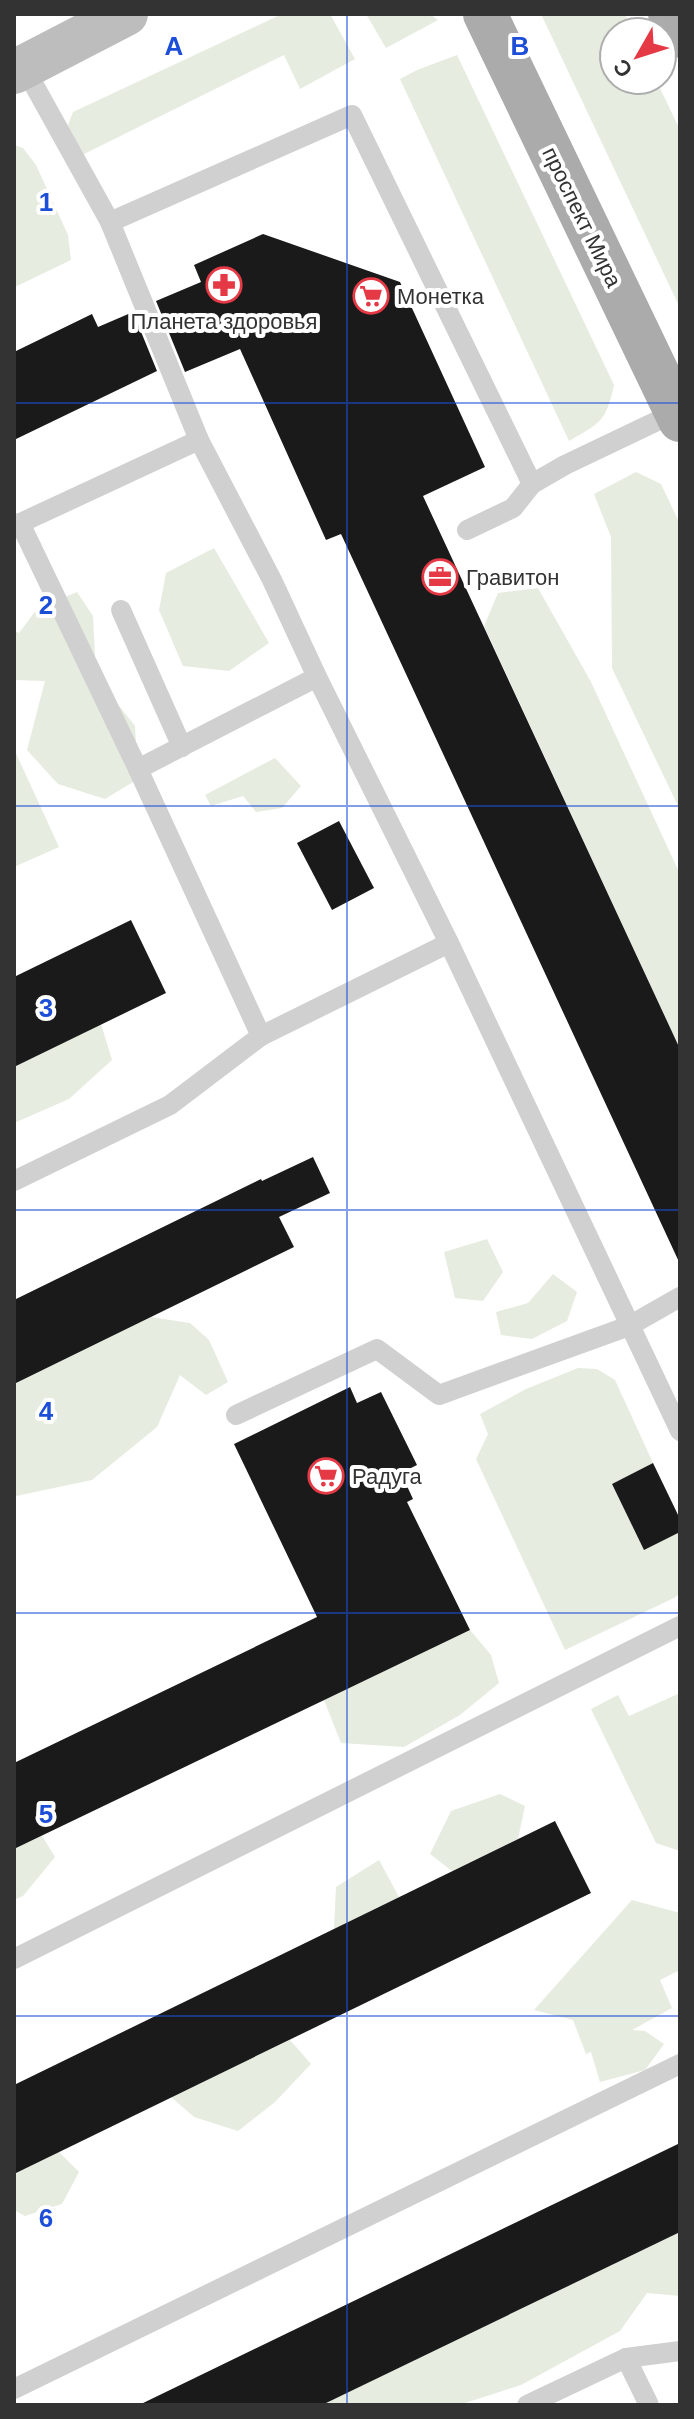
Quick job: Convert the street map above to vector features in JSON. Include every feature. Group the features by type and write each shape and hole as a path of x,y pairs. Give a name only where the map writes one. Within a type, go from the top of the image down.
{"main road":[{"name":"проспект Мира","path":"485,14 678,416"},
{"path":"670,14 680,36"}],"street":[{"path":"19,69 100,20"}],"lane":[{"path":"19,69 110,222 199,440 272,580 449,943 680,1431"},
{"path":"110,222 352,115 532,484"},
{"path":"467,530 513,508 532,484 565,465 678,416"},
{"path":"199,440 17,525 138,769 261,1036"},
{"path":"121,610 182,747"},
{"path":"138,769 317,677"},
{"path":"14,1181 170,1105 261,1036 449,943"},
{"path":"236,1415 377,1349 439,1395 629,1326 680,1297"},
{"path":"14,1959 680,1626"},
{"path":"14,2389 680,2064"},
{"path":"527,2405 626,2358 680,2351"},
{"path":"626,2358 649,2405"}],"shaded area":[{"path":"282,14 330,14 355,59 300,89 284,55 72,160 64,136 73,112"},
{"path":"366,14 430,14 438,20 386,48"},
{"path":"541,14 625,14 598,16 598,96 664,96 680,130 680,308"},
{"path":"457,55 614,385 608,407 600,420 569,441 400,79"},
{"path":"14,145 23,148 36,165 68,235 71,260 17,286 14,285"},
{"path":"636,472 661,484 680,524 680,810 612,668 611,537 594,494"},
{"path":"214,548 269,643 229,671 183,666 159,610 166,573"},
{"path":"538,588 591,682 680,874 680,1049 484,626 498,593"},
{"path":"77,592 93,616 96,677 135,726 138,779 105,799 58,784 27,750 45,681 14,680 14,631 19,633 37,609"},
{"path":"14,749 59,847 14,867"},
{"path":"275,758 301,786 282,808 256,812 243,796 211,806 205,795"},
{"path":"101,1024 112,1060 69,1099 14,1123 14,1067"},
{"path":"487,1239 503,1272 483,1301 455,1298 444,1252"},
{"path":"553,1274 577,1292 567,1321 532,1339 501,1335 496,1312 528,1303"},
{"path":"151,1317 190,1323 209,1340 228,1382 206,1395 180,1375 157,1427 92,1480 16,1496 14,1384"},
{"path":"578,1368 597,1369 615,1380 653,1463 612,1484 644,1549 680,1532 680,1592 676,1597 565,1650 476,1459 488,1434 480,1414 526,1389"},
{"path":"470,1630 491,1655 499,1683 460,1715 404,1747 341,1743 324,1700"},
{"path":"680,1693 680,1851 656,1843 591,1709 618,1695 629,1716"},
{"path":"500,1794 525,1806 518,1839 452,1871 430,1854 451,1811"},
{"path":"42,1836 55,1857 23,1896 14,1900 14,1849"},
{"path":"379,1860 399,1897 334,1929 336,1887"},
{"path":"632,1900 680,1913 680,1970 660,1980 672,2008 632,2030 645,2031 664,2044 645,2070 600,2082 591,2052 586,2054 573,2020 534,2010"},
{"path":"290,2040 311,2064 275,2102 238,2131 194,2117 171,2097"},
{"path":"59,2152 79,2172 62,2204 25,2216 14,2210 14,2174"},
{"path":"680,2232 680,2296 647,2293 620,2331 521,2385 459,2405 322,2405"}],"building":[{"path":"263,234 400,282 485,467 423,496 680,1049 680,1264 341,534 326,540 240,349 185,372 156,301 201,282 194,265"},
{"path":"133,312 157,371 14,440 14,352 92,314 98,327"},
{"path":"339,821 374,888 332,910 297,843"},
{"path":"131,920 166,993 14,1067 14,977"},
{"path":"313,1157 330,1193 279,1217 294,1247 14,1384 14,1300 261,1179"},
{"path":"350,1387 357,1403 381,1392 417,1465 401,1473 413,1499 407,1502 470,1630 14,1849 14,1763 317,1617 234,1444"},
{"path":"653,1463 680,1519 680,1532 644,1550 612,1484"},
{"path":"555,1821 591,1893 14,2174 14,2085"},
{"path":"680,2143 680,2232 322,2405 139,2405"}],"place":[{"name":"Планета здоровья","path":"224,285"},
{"name":"Монетка","path":"371,296"},
{"name":"Гравитон","path":"440,577"},
{"name":"Радуга","path":"326,1476"}]}
